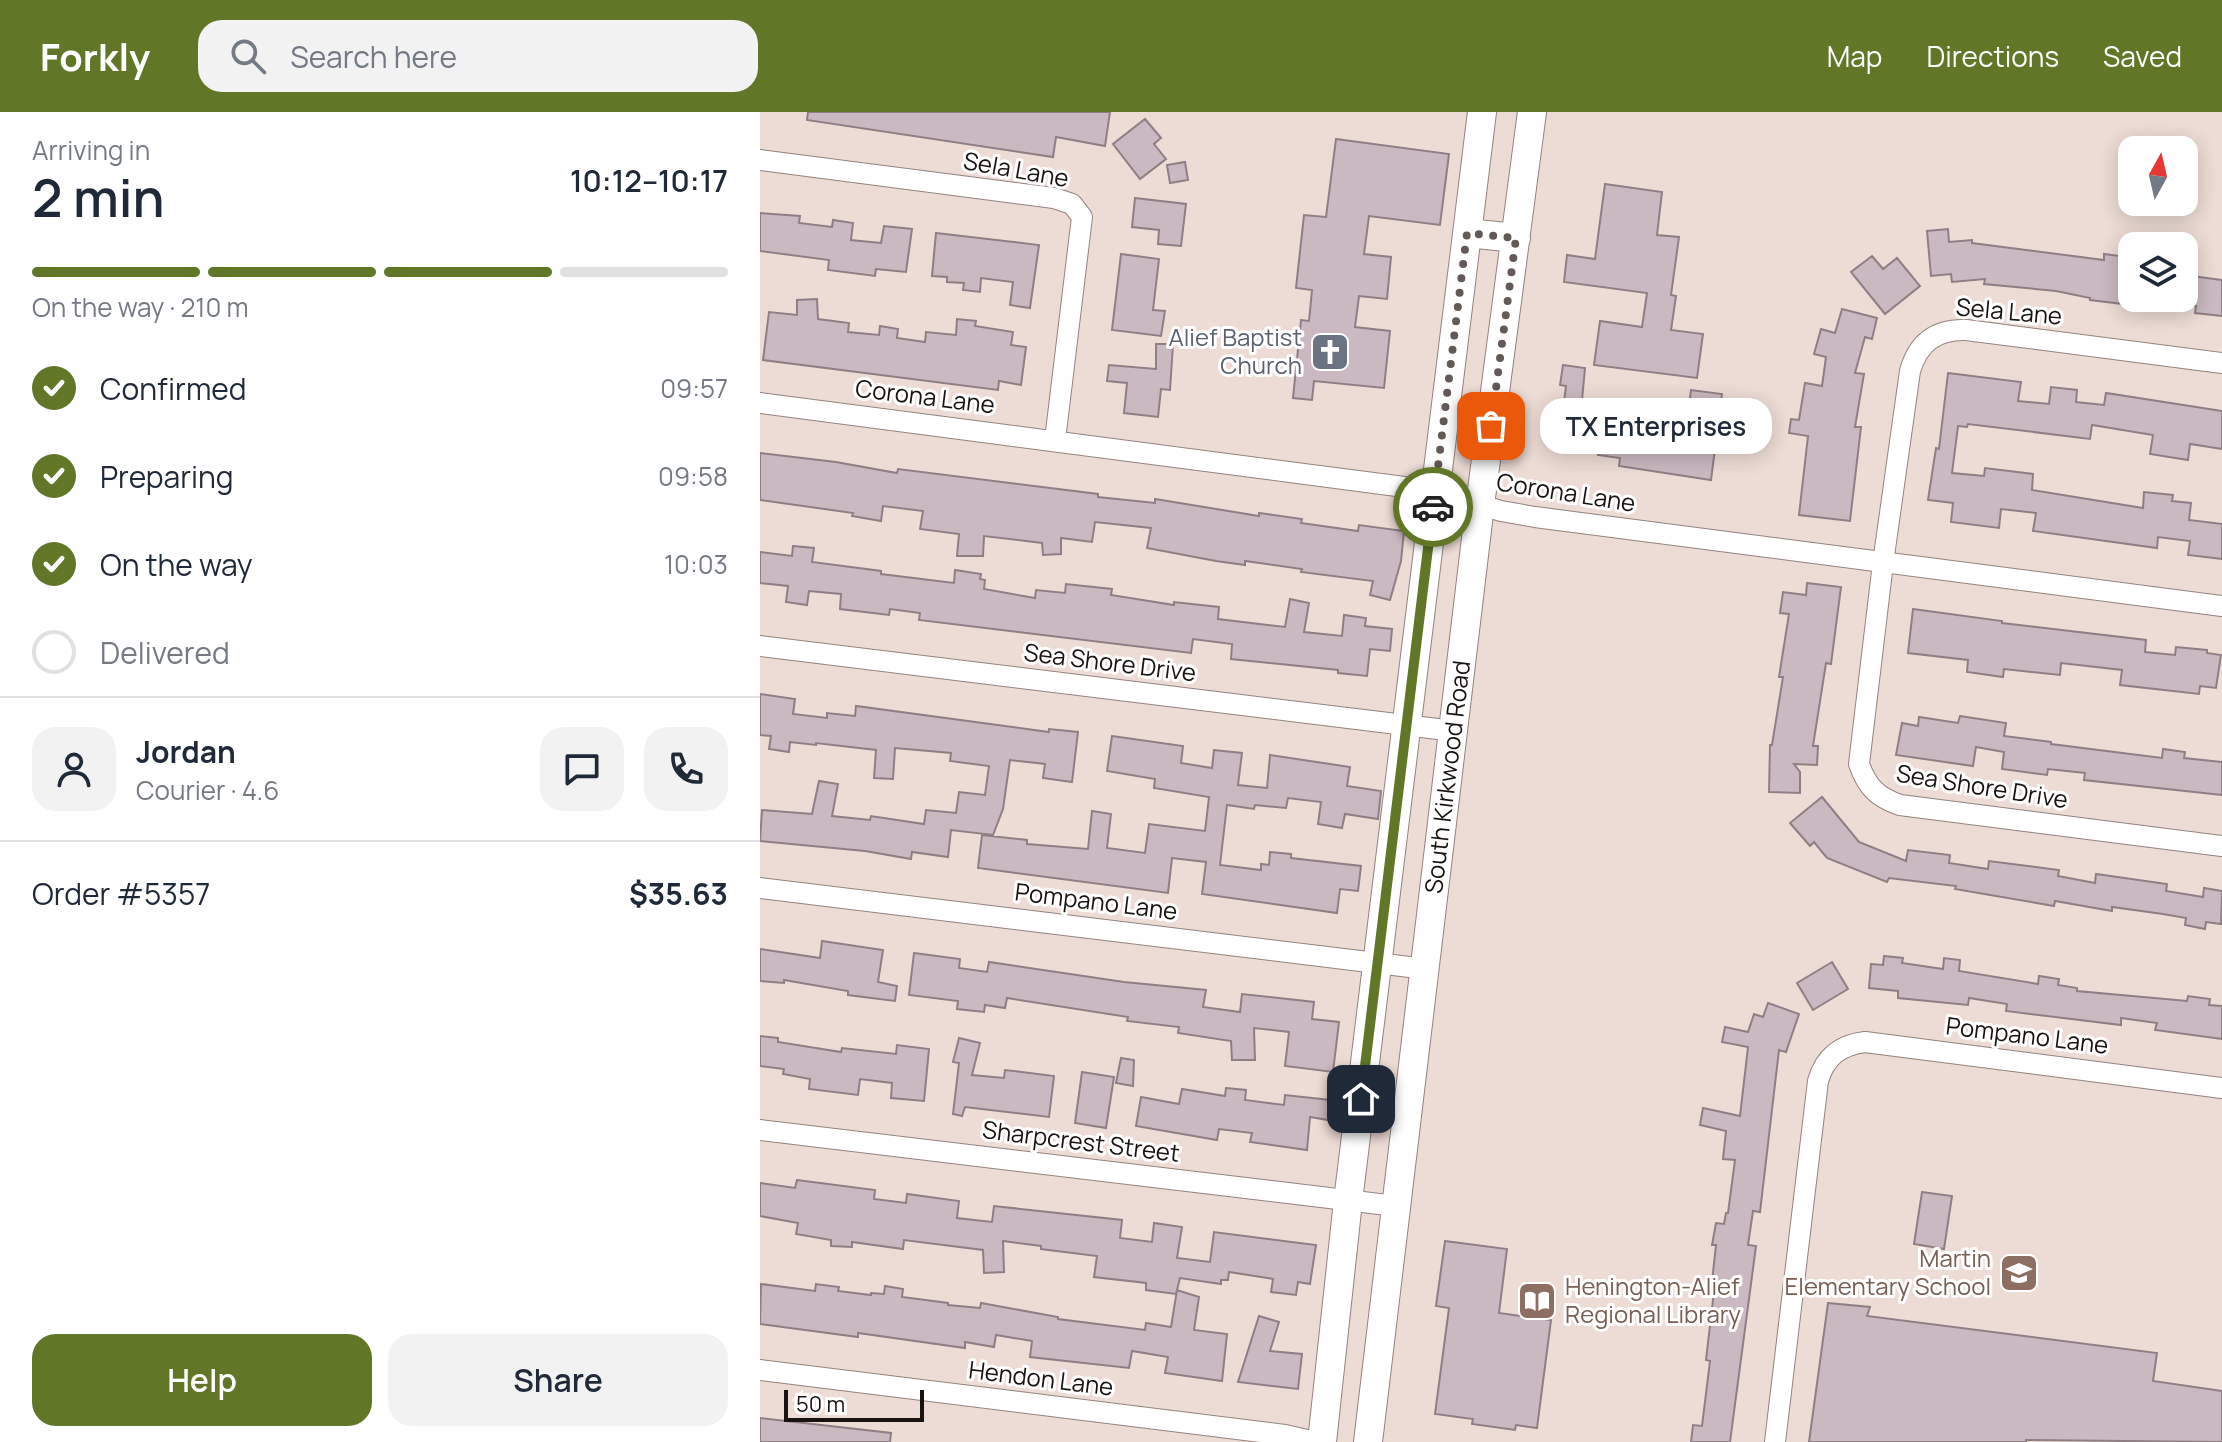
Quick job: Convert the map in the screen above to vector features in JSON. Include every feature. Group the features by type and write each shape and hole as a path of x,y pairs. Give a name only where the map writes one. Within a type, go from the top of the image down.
{"main road":[{"name":"South Kirkwood Road","path":"1319,1442 1481,121"},
{"name":"South Kirkwood Road","path":"1368,1442 1480,505 1530,125"},
{"path":"1467,233 1516,238"}],"street":[{"name":"Sela Lane","path":"760,160 1054,198 1072,204 1082,217 1055,440"},
{"name":"Sela Lane","path":"1883,563 1910,371 1921,345 1931,338 1950,329 1966,330 2222,363"},
{"name":"Corona Lane","path":"760,403 1435,491 1535,517 2222,606"},
{"name":"Sea Shore Drive","path":"1883,563 1859,764 1870,788 1880,798 1900,805 2222,846"},
{"name":"Sea Shore Drive","path":"760,646 1454,731"},
{"name":"Pompano Lane","path":"760,888 1426,969"},
{"name":"Pompano Lane","path":"1775,1442 1818,1081 1822,1068 1830,1058 1851,1044 1865,1042 2222,1088"},
{"name":"Sharpcrest Street","path":"760,1130 1396,1206"},
{"name":"Hendon Lane","path":"760,1370 1285,1435 1319,1442"}],"building":[{"path":"808,112 1110,112 1105,146 1056,137 1053,157 807,120"},
{"path":"1145,119 1161,138 1154,144 1166,159 1140,179 1113,144"},
{"path":"1336,139 1449,154 1440,225 1369,216 1364,254 1391,257 1387,299 1359,296 1355,327 1390,331 1384,388 1314,381 1312,400 1293,398 1301,320 1309,321 1312,290 1296,288 1304,215 1326,217"},
{"path":"1185,162 1188,180 1170,183 1167,165"},
{"path":"1605,184 1662,192 1657,235 1679,237 1671,295 1676,296 1671,330 1703,334 1697,378 1594,365 1600,321 1642,327 1647,293 1564,282 1567,255 1595,259"},
{"path":"1135,198 1186,204 1181,246 1158,244 1159,230 1132,227"},
{"path":"760,213 800,216 799,223 832,227 833,220 853,223 851,240 881,243 884,226 912,229 906,272 876,269 875,276 828,270 829,260 760,251"},
{"path":"1948,229 1949,242 1972,240 1972,243 2104,260 2104,254 2118,256 2118,303 2056,291 1984,284 1985,279 1952,282 1951,274 1931,276 1927,231"},
{"path":"936,233 1039,245 1030,308 1010,305 1013,282 981,278 980,292 963,290 964,283 947,282 947,277 932,276"},
{"path":"1121,254 1159,259 1153,310 1165,311 1161,336 1112,330"},
{"path":"1872,256 1883,269 1897,258 1920,286 1885,314 1851,272"},
{"path":"2198,277 2222,280 2222,316 2195,313 2198,312"},
{"path":"817,299 818,319 849,323 848,332 879,335 880,326 898,329 897,338 925,342 926,332 956,335 957,319 976,321 975,326 1013,332 1011,345 1026,347 1021,385 999,381 998,390 763,360 769,312 797,315 797,300"},
{"path":"1842,309 1877,318 1872,339 1865,337 1855,373 1864,374 1855,427 1861,427 1850,521 1799,515 1808,436 1789,433 1791,419 1799,420 1805,383 1822,386 1826,357 1814,354 1821,329 1835,333"},
{"path":"1156,344 1173,344 1170,390 1161,389 1158,417 1124,413 1127,383 1107,381 1109,365 1156,369"},
{"path":"1563,365 1585,368 1580,422 1640,429 1638,444 1644,445 1644,448 1683,453 1691,390 1722,394 1711,480 1619,466 1620,458 1598,455 1599,446 1559,441 1566,386 1560,385"},
{"path":"1948,373 2021,382 2018,401 2049,404 2051,387 2077,390 2076,402 2104,405 2106,393 2222,411 2222,449 2190,444 2188,460 2150,454 2153,435 2092,425 2090,439 1968,424 1967,427 1958,426 1952,473 1984,476 1985,468 2033,474 2032,490 2143,508 2144,492 2173,495 2172,501 2191,503 2189,520 2222,524 2222,559 2188,555 2190,541 2158,537 2157,548 2033,531 2036,513 2001,509 1999,528 1951,522 1953,503 1928,500 1936,448 1939,449"},
{"path":"760,453 897,473 898,469 1098,494 1098,497 1155,503 1155,499 1259,516 1259,513 1302,519 1301,523 1358,531 1359,525 1404,531 1401,561 1390,600 1370,595 1373,581 1245,561 1245,565 1216,561 1147,548 1151,528 1095,522 1092,542 1061,538 1061,554 1043,555 1042,543 984,536 983,556 957,556 959,534 920,529 923,511 883,506 881,521 852,516 853,513 760,500"},
{"path":"793,546 814,548 812,562 881,571 881,574 954,583 955,570 981,574 980,579 985,580 984,589 1035,598 1036,590 1065,593 1066,584 1112,589 1111,595 1174,605 1174,602 1219,607 1218,619 1285,627 1290,599 1309,603 1304,632 1342,636 1344,615 1366,618 1365,626 1392,629 1390,651 1370,649 1367,676 1231,659 1232,644 1193,639 1191,653 919,620 920,613 890,609 889,615 840,609 841,594 809,591 807,605 786,602 788,586 760,583 760,552 792,556"},
{"path":"1807,583 1841,587 1831,664 1826,663 1813,746 1818,746 1817,765 1794,764 1800,772 1800,793 1769,792 1770,745 1783,677 1779,677 1789,614 1780,613 1783,592 1806,595"},
{"path":"1913,609 2146,640 2145,652 2175,655 2176,647 2207,650 2207,653 2221,655 2216,688 2200,686 2199,694 2120,685 2122,670 2061,663 2060,675 2004,669 2003,677 1967,672 1968,660 1908,653"},
{"path":"760,694 795,699 793,714 827,718 827,713 855,716 856,706 1049,732 1049,729 1078,732 1072,782 1043,778 1045,764 1010,760 1003,809 993,835 951,830 948,857 912,852 911,859 865,851 760,841 762,810 812,814 819,781 838,784 832,816 870,820 871,816 924,824 926,810 956,813 959,792 985,795 989,766 950,761 951,753 895,748 893,779 874,778 876,750 790,742 789,752 769,749 771,736 760,735"},
{"path":"1960,716 2006,723 2004,736 2162,758 2163,749 2185,752 2184,758 2222,762 2222,795 2084,780 2085,773 2048,769 2047,775 2002,769 2004,752 1976,747 1973,766 1896,755 1902,723 1918,726 1919,717 1958,723"},
{"path":"1112,736 1183,746 1181,763 1212,768 1214,750 1242,753 1238,785 1267,788 1270,755 1350,767 1347,786 1381,791 1378,819 1345,814 1342,828 1318,824 1321,802 1288,798 1286,808 1255,805 1254,809 1227,805 1220,865 1261,870 1261,864 1269,865 1270,852 1291,854 1291,858 1361,866 1358,891 1340,889 1337,913 1202,894 1206,862 1172,858 1168,893 978,868 982,835 1027,840 1027,844 1088,849 1092,811 1111,814 1107,848 1145,853 1149,824 1205,831 1209,797 1154,788 1155,779 1107,771"},
{"path":"1822,797 1859,842 1906,861 1908,850 1950,855 1949,863 1988,869 1989,861 2059,870 2058,876 2095,883 2096,874 2167,884 2166,891 2203,897 2204,888 2222,891 2221,924 2206,922 2205,929 2185,925 2186,918 2163,914 2112,907 2112,911 2055,901 2054,906 1955,889 1956,886 1889,878 1887,882 1827,858 1814,842 1810,846 1790,823"},
{"path":"822,941 883,950 878,982 897,986 895,1001 848,995 848,991 784,980 784,983 760,981 760,949 820,958"},
{"path":"914,953 960,959 959,968 987,972 989,962 1124,982 1206,990 1203,1007 1240,1012 1242,994 1314,1002 1312,1019 1339,1022 1333,1072 1285,1066 1289,1032 1254,1028 1255,1060 1232,1060 1231,1041 1178,1033 1179,1027 1127,1021 1128,1017 1007,998 1005,1008 985,1005 984,1012 957,1009 958,1001 909,995"},
{"path":"1884,956 1903,958 1902,963 1943,969 1944,958 1960,960 1959,971 2038,984 2039,976 2059,979 2058,985 2077,988 2077,991 2187,1001 2188,996 2210,999 2209,1005 2222,1006 2222,1039 2155,1030 2157,1023 2121,1018 2121,1025 2006,1011 2007,1004 1969,998 1968,1005 1898,998 1898,991 1869,988 1871,964 1883,965"},
{"path":"1832,962 1848,989 1813,1010 1797,983"},
{"path":"1768,1003 1799,1014 1786,1052 1779,1050 1760,1212 1753,1211 1748,1245 1756,1246 1730,1442 1691,1442 1693,1425 1702,1426 1710,1361 1706,1360 1714,1291 1711,1291 1716,1245 1712,1245 1716,1223 1724,1224 1728,1213 1735,1160 1723,1159 1726,1131 1700,1125 1703,1108 1740,1116 1748,1047 1722,1042 1725,1027 1748,1032 1754,1014 1763,1017"},
{"path":"760,1036 841,1052 842,1048 896,1054 897,1045 929,1049 924,1101 891,1098 892,1083 860,1079 858,1095 809,1089 810,1079 783,1074 784,1069 760,1066"},
{"path":"959,1038 980,1043 972,1075 1004,1078 1005,1070 1054,1076 1049,1117 965,1107 962,1116 953,1114 959,1063 953,1062"},
{"path":"1121,1058 1134,1060 1133,1086 1116,1083"},
{"path":"1082,1072 1114,1077 1106,1128 1075,1123"},
{"path":"1226,1088 1246,1090 1245,1100 1284,1105 1285,1095 1330,1100 1328,1120 1310,1117 1307,1150 1250,1142 1252,1133 1219,1129 1217,1140 1136,1126 1141,1097 1179,1104 1182,1089 1225,1096"},
{"path":"797,1180 875,1190 874,1199 906,1203 907,1194 959,1201 957,1218 992,1222 994,1206 1122,1220 1120,1238 1152,1242 1154,1223 1182,1227 1177,1258 1210,1262 1214,1232 1316,1245 1310,1284 1298,1282 1296,1295 1271,1292 1273,1279 1229,1272 1228,1280 1221,1280 1221,1284 1180,1278 1176,1294 1146,1290 1146,1283 1094,1277 1097,1256 1041,1249 1041,1246 1003,1241 1004,1272 984,1273 983,1250 904,1240 903,1249 852,1242 852,1247 831,1246 831,1240 796,1234 798,1223 760,1216 760,1183 795,1188"},
{"path":"1922,1192 1952,1196 1944,1249 1914,1244"},
{"path":"1445,1241 1507,1249 1499,1313 1551,1320 1537,1428 1516,1425 1515,1430 1472,1424 1473,1419 1435,1414 1449,1308 1436,1306"},
{"path":"761,1284 815,1291 816,1284 839,1287 838,1291 871,1295 884,1294 885,1286 903,1289 902,1297 948,1305 980,1308 981,1303 1058,1319 1145,1330 1146,1323 1171,1327 1177,1290 1199,1297 1194,1330 1227,1334 1222,1381 1165,1373 1168,1357 1132,1351 1129,1368 1030,1357 1032,1341 996,1335 994,1347 965,1342 965,1348 858,1333 858,1337 760,1324"},
{"path":"1828,1303 1870,1307 1867,1316 2157,1353 2153,1381 2222,1391 2222,1442 1809,1442"},
{"path":"1259,1316 1279,1322 1270,1351 1302,1354 1298,1389 1238,1382"},
{"path":"760,1418 891,1433 890,1442 760,1442"}],"way so far":[{"path":"1433,507 1467,233 1516,238 1491,426"}],"place":[{"name":"Alief Baptist Church","path":"1330,352"},
{"name":"TX Enterprises","path":"1491,426"},
{"name":"Martin Elementary School","path":"2019,1273"},
{"name":"Henington-Alief Regional Library","path":"1537,1301"}],"route":[{"path":"1361,1099 1433,507"}]}
